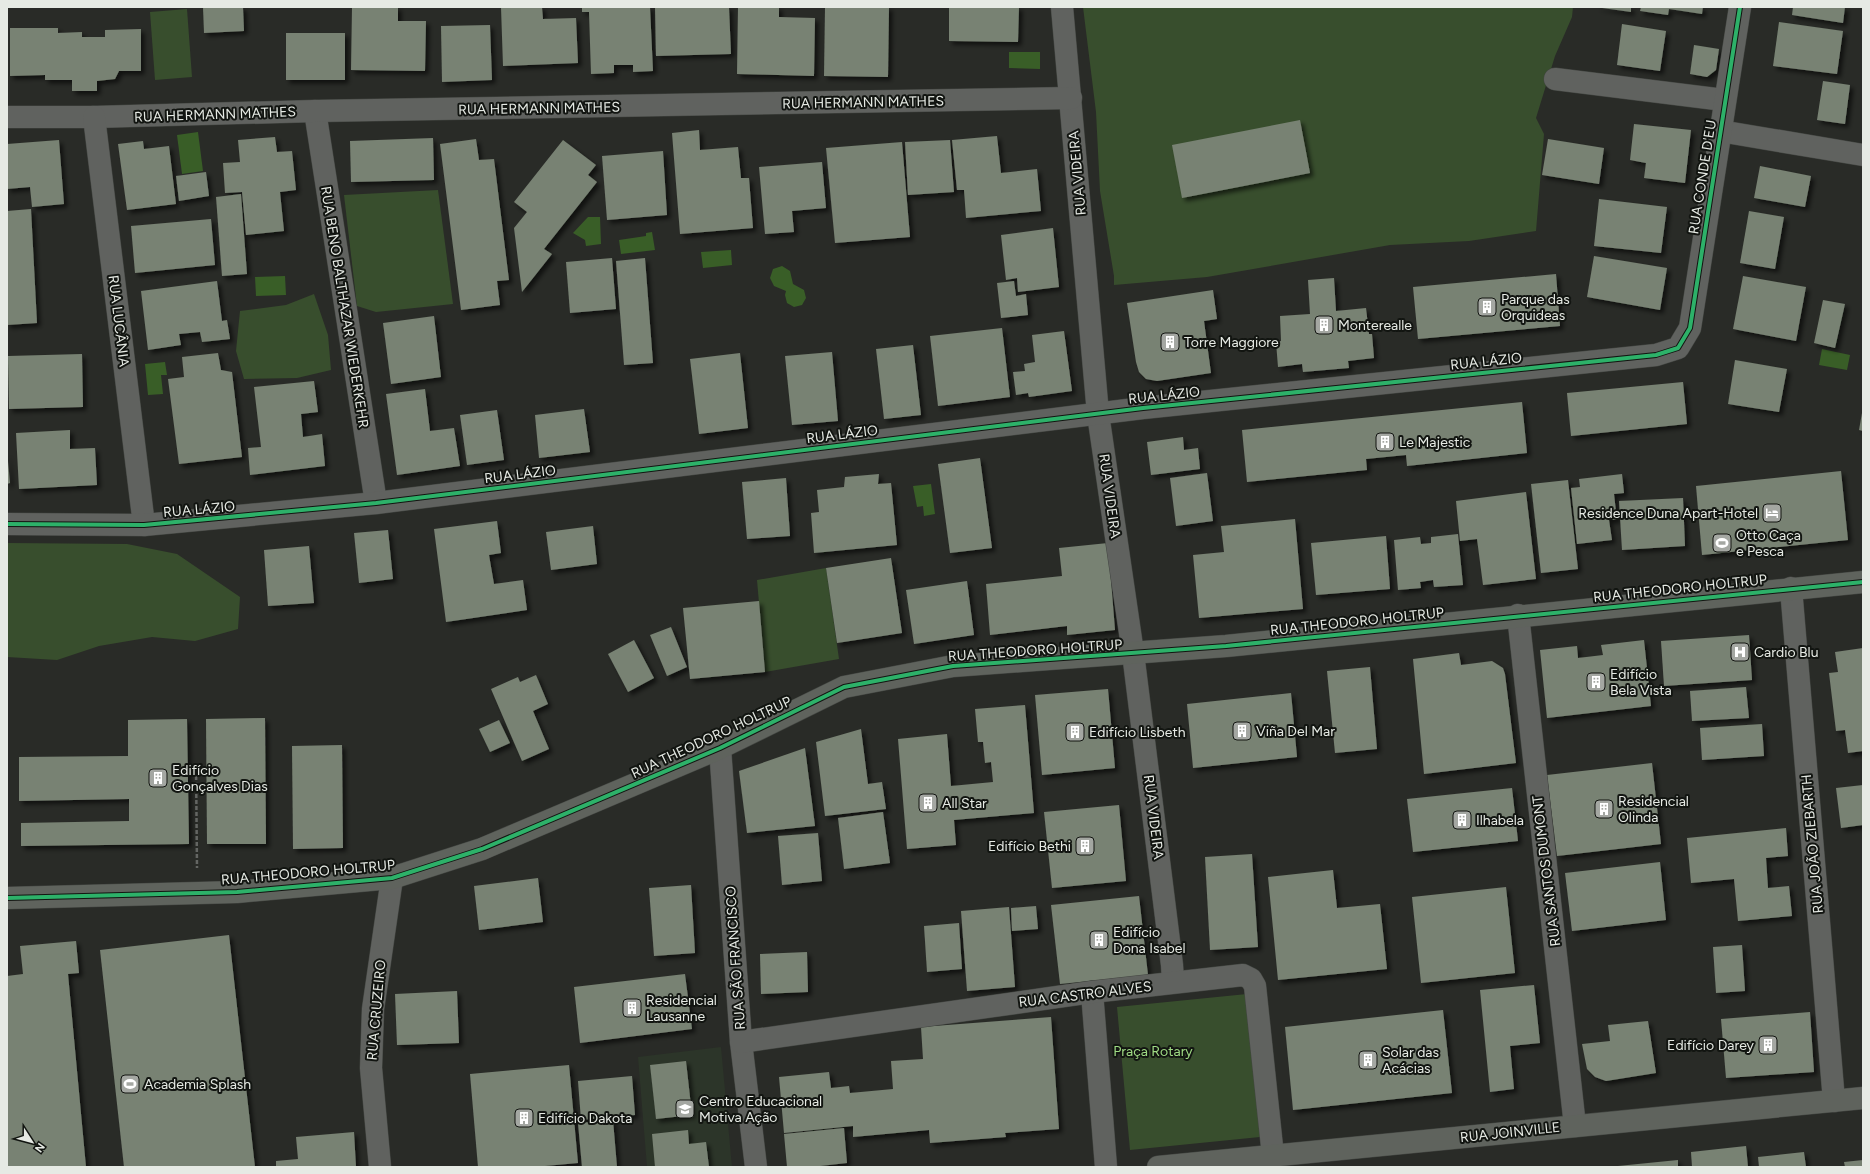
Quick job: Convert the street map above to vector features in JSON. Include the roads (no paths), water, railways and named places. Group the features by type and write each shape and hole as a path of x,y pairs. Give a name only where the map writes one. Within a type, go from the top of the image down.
{"main road":[{"name":"RUA THEODORO HOLTRUP","path":"7,898 237,892 392,878 482,849 720,748 844,687 953,666 1133,653 1863,582"},
{"name":"RUA JOINVILLE","path":"1158,1167 1863,1098"}],"street":[{"name":"RUA VIDEIRA","path":"1062,7 1098,414 1133,653 1173,982"},
{"name":"RUA CONDE D'EU","path":"1678,348 1690,328 1724,100 1740,7"},
{"path":"1555,79 1724,100"},
{"name":"RUA HERMANN MATHES","path":"7,117 94,117 315,111 1071,98"},
{"name":"RUA BENO BALTHAZAR WIEDERKEHR","path":"315,111 376,503"},
{"name":"RUA LUCÂNIA","path":"94,117 144,525"},
{"path":"1720,131 1863,155"},
{"name":"RUA LÁZIO","path":"7,524 144,525 376,503 1098,414 1656,355 1678,348"},
{"name":"RUA JOÃO ZIEBARTH","path":"1791,588 1834,1101"},
{"name":"RUA SANTOS DUMONT","path":"1518,615 1575,1126"},
{"name":"RUA SÃO FRANCISCO","path":"720,748 741,1042 756,1167"},
{"name":"RUA CRUZEIRO","path":"380,1167 372,1068 373,1017 392,878"},
{"name":"RUA CASTRO ALVES","path":"741,1042 1092,992 1243,975 1251,979 1255,986 1273,1156"},
{"path":"1092,992 1106,1167"}],"place":[{"name":"Parque das Orquideas","path":"1487,307"},
{"name":"Monterealle","path":"1324,325"},
{"name":"Torre Maggiore","path":"1170,342"},
{"name":"Le Majestic","path":"1385,442"},
{"name":"Residence Duna Apart-Hotel","path":"1772,513"},
{"name":"Otto Caça e Pesca","path":"1722,543"},
{"name":"Cardio Blu","path":"1740,652"},
{"name":"Edifício Bela Vista","path":"1596,682"},
{"name":"Viña Del Mar","path":"1242,731"},
{"name":"Edifício Lisbeth","path":"1075,732"},
{"name":"Edifício Gonçalves Dias","path":"158,778"},
{"name":"All Star","path":"928,803"},
{"name":"Residencial Olinda","path":"1604,809"},
{"name":"Ilhabela","path":"1462,820"},
{"name":"Edifício Bethi","path":"1085,846"},
{"name":"Edifício Dona Isabel","path":"1099,940"},
{"name":"Residencial Lausanne","path":"632,1008"},
{"name":"Edifício Darey","path":"1768,1045"},
{"name":"Solar das Acácias","path":"1368,1060"},
{"name":"Academia Splash","path":"130,1084"},
{"name":"Centro Educacional Motiva Ação","path":"685,1109"},
{"name":"Edifício Dakota","path":"524,1118"}],"park label":[{"name":"Praça Rotary","path":"1153,1051"}]}
